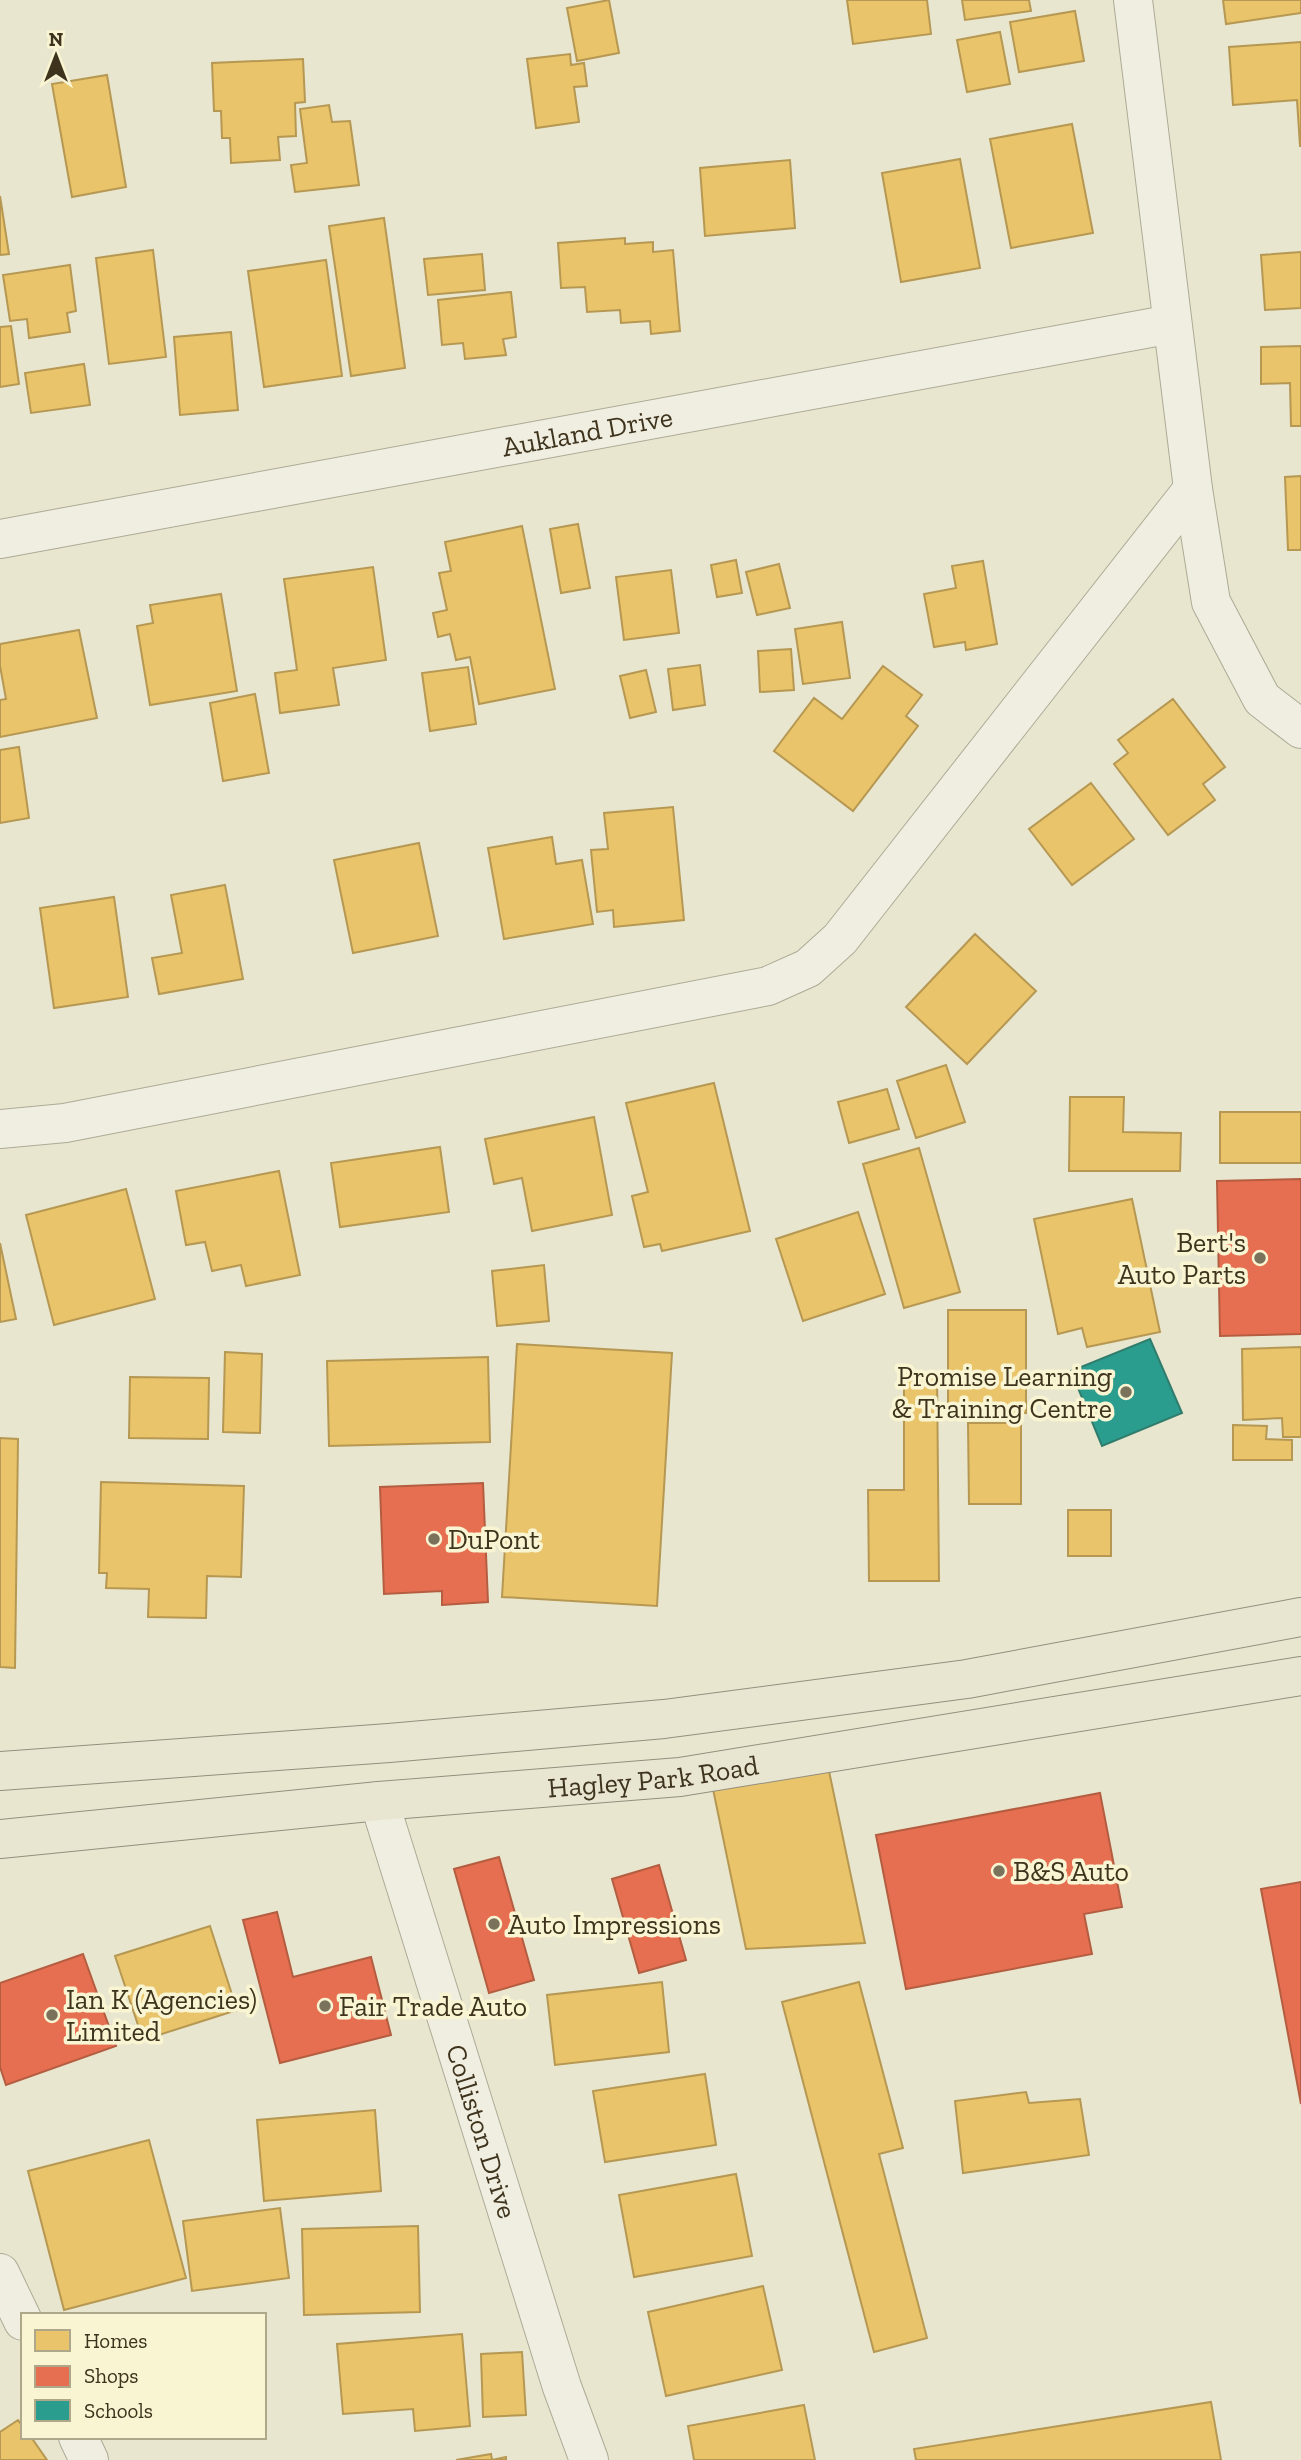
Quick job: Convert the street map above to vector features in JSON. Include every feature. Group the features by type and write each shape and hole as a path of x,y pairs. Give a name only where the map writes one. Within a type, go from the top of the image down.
{"main road":[{"name":"Hagley Park Road","path":"0,1770 389,1743 664,1719 967,1679 1301,1617"},
{"name":"Hagley Park Road","path":"0,1839 379,1801 680,1777 1301,1676"}],"street":[{"path":"1133,0 1193,489 1211,603 1262,699 1301,729"},
{"name":"Aukland Drive","path":"0,539 1172,324"},
{"path":"0,1129 65,1123 768,986 808,968 840,939 1193,489"},
{"name":"Colliston Drive","path":"379,1801 562,2387 589,2460"},
{"path":"0,2273 21,2317"},
{"path":"79,2439 89,2460"}],"building: Homes":[{"path":"609,0 619,53 577,61 567,8"},
{"path":"847,0 927,0 931,34 853,44"},
{"path":"962,0 1029,0 1031,11 965,20"},
{"path":"1223,0 1301,0 1301,13 1226,24"},
{"path":"1075,11 1084,61 1019,72 1010,22"},
{"path":"1000,32 1010,84 967,92 957,40"},
{"path":"1301,42 1300,146 1297,100 1233,105 1229,47"},
{"path":"570,54 571,65 584,63 587,86 574,87 579,122 536,128 527,59"},
{"path":"303,59 305,102 295,103 296,136 278,137 280,160 231,163 230,138 222,138 221,111 214,111 212,63"},
{"path":"107,75 126,187 72,197 52,84"},
{"path":"329,105 332,122 350,121 359,185 295,192 291,165 307,163 300,109"},
{"path":"1072,124 1093,233 1011,248 990,139"},
{"path":"960,159 980,268 901,282 882,173"},
{"path":"790,160 795,228 705,236 700,168"},
{"path":"0,196 9,254 0,255"},
{"path":"384,218 405,368 351,376 329,226"},
{"path":"625,238 625,244 653,242 653,252 673,250 680,331 651,334 650,321 621,323 620,310 587,312 585,287 561,288 558,243"},
{"path":"153,250 166,357 109,364 96,258"},
{"path":"1301,252 1301,308 1265,310 1261,255"},
{"path":"482,254 485,290 428,295 424,259"},
{"path":"326,260 342,376 264,387 248,271"},
{"path":"70,265 76,311 67,313 70,332 29,338 27,319 10,321 3,275"},
{"path":"511,292 516,337 503,339 506,355 465,359 463,343 442,345 438,300"},
{"path":"11,326 19,384 0,387 0,327"},
{"path":"231,332 238,410 180,415 174,337"},
{"path":"1301,346 1301,426 1291,426 1290,383 1261,384 1261,347"},
{"path":"84,364 90,405 31,413 25,373"},
{"path":"1301,476 1301,550 1288,550 1285,477"},
{"path":"578,524 590,588 561,593 550,529"},
{"path":"522,526 555,689 479,704 470,657 456,660 450,634 438,637 433,613 447,610 439,573 451,571 445,542"},
{"path":"736,560 742,593 717,597 711,565"},
{"path":"983,561 997,644 966,650 965,642 934,647 924,594 956,588 952,566"},
{"path":"779,564 790,608 757,615 746,572"},
{"path":"373,567 386,660 333,668 339,705 280,713 275,673 297,670 284,579"},
{"path":"671,570 679,633 624,640 616,577"},
{"path":"221,594 237,691 150,705 137,626 153,623 150,605"},
{"path":"842,622 850,678 803,684 795,629"},
{"path":"79,630 97,718 0,737 0,700 6,699 0,666 0,644"},
{"path":"791,649 794,690 760,692 758,651"},
{"path":"700,665 705,705 673,710 668,669"},
{"path":"883,666 922,695 906,716 918,726 853,811 774,751 814,698 842,719"},
{"path":"468,667 476,724 430,731 422,673"},
{"path":"646,670 656,712 630,718 620,676"},
{"path":"255,694 269,773 223,781 210,703"},
{"path":"1173,699 1225,767 1203,784 1215,800 1168,835 1114,764 1128,753 1118,740"},
{"path":"19,747 29,818 0,823 0,750"},
{"path":"1091,783 1134,839 1072,885 1029,829"},
{"path":"673,807 684,920 614,927 613,910 597,912 591,850 608,849 604,813"},
{"path":"552,837 556,864 582,860 593,924 504,939 488,848"},
{"path":"419,843 438,936 353,953 334,860"},
{"path":"225,885 243,979 159,994 152,958 182,953 171,895"},
{"path":"114,897 128,997 54,1008 40,908"},
{"path":"975,934 1036,991 967,1064 906,1007"},
{"path":"946,1065 965,1122 916,1138 897,1081"},
{"path":"714,1083 750,1231 662,1251 660,1244 644,1247 632,1196 648,1192 626,1103"},
{"path":"887,1089 899,1129 849,1143 838,1102"},
{"path":"1070,1097 1124,1097 1123,1132 1181,1133 1180,1171 1069,1171"},
{"path":"1220,1112 1301,1112 1301,1163 1220,1163"},
{"path":"594,1117 612,1215 532,1231 522,1178 494,1184 485,1139"},
{"path":"440,1147 449,1212 340,1227 331,1163"},
{"path":"919,1148 960,1292 904,1308 863,1164"},
{"path":"279,1171 300,1275 246,1286 241,1265 212,1271 205,1242 186,1245 176,1191"},
{"path":"126,1189 155,1299 54,1325 26,1215"},
{"path":"1132,1199 1160,1332 1087,1347 1082,1328 1058,1334 1034,1219"},
{"path":"858,1212 885,1294 803,1321 776,1239"},
{"path":"0,1243 16,1319 0,1322"},
{"path":"544,1265 549,1321 497,1326 492,1271"},
{"path":"948,1310 1026,1310 1026,1413 948,1413"},
{"path":"517,1344 672,1353 657,1606 502,1597"},
{"path":"1301,1347 1301,1437 1283,1437 1282,1418 1243,1420 1242,1349"},
{"path":"225,1352 262,1354 260,1433 223,1432"},
{"path":"488,1357 490,1442 329,1446 327,1361"},
{"path":"904,1374 937,1374 939,1581 869,1581 868,1490 904,1490"},
{"path":"130,1377 209,1378 208,1439 129,1438"},
{"path":"968,1423 1021,1423 1021,1504 969,1504"},
{"path":"1233,1425 1267,1426 1266,1439 1292,1440 1292,1460 1233,1460"},
{"path":"0,1438 18,1439 15,1668 0,1667"},
{"path":"101,1482 244,1486 241,1577 207,1576 206,1618 148,1617 149,1589 106,1588 107,1573 99,1573"},
{"path":"1068,1510 1111,1510 1111,1556 1068,1556"},
{"path":"829,1771 865,1943 746,1949 713,1789"},
{"path":"210,1926 237,2010 143,2040 115,1956"},
{"path":"662,1982 669,2052 555,2065 547,1995"},
{"path":"859,1982 903,2148 879,2154 927,2338 874,2352 782,2002"},
{"path":"705,2074 716,2145 605,2162 593,2091"},
{"path":"1026,2092 1029,2103 1080,2099 1089,2155 963,2173 955,2101"},
{"path":"375,2110 381,2191 264,2201 257,2120"},
{"path":"149,2140 186,2278 64,2310 28,2171"},
{"path":"736,2174 752,2256 634,2277 619,2195"},
{"path":"280,2208 289,2278 192,2291 183,2221"},
{"path":"418,2226 420,2312 304,2315 302,2229"},
{"path":"763,2286 782,2370 666,2396 648,2312"},
{"path":"462,2334 470,2426 415,2431 413,2409 343,2414 337,2344"},
{"path":"522,2352 526,2415 483,2417 481,2354"},
{"path":"1211,2402 1221,2460 916,2460 914,2449"},
{"path":"804,2405 815,2460 694,2460 688,2426"},
{"path":"18,2420 21,2424 21,2439 32,2439 47,2460 0,2460 0,2432"},
{"path":"491,2454 492,2460 456,2460"}],"building: Shops":[{"name":"Bert's Auto Parts","path":"1301,1179 1301,1334 1220,1336 1217,1181"},
{"name":"DuPont","path":"483,1483 488,1602 442,1605 442,1591 384,1594 380,1487"},
{"name":"B&S Auto","path":"1100,1793 1122,1907 1084,1914 1092,1954 906,1989 876,1835"},
{"name":"Auto Impressions","path":"499,1857 534,1980 489,1993 454,1869"},
{"path":"659,1865 686,1960 639,1973 612,1879"},
{"path":"1301,1882 1301,2104 1261,1889"},
{"name":"Fair Trade Auto","path":"277,1912 293,1977 371,1957 391,2035 280,2063 243,1920"},
{"name":"Ian K (Agencies) Limited","path":"83,1954 116,2046 6,2085 0,2067 0,1983"}],"building: Schools":[{"name":"Promise Learning & Training Centre","path":"1150,1339 1182,1413 1102,1446 1071,1371"}],"place":[{"name":"Bert's Auto Parts","path":"1260,1258"},
{"name":"Promise Learning & Training Centre","path":"1126,1392"},
{"name":"DuPont","path":"434,1539"},
{"name":"B&S Auto","path":"999,1871"},
{"name":"Auto Impressions","path":"494,1924"},
{"name":"Fair Trade Auto","path":"325,2006"},
{"name":"Ian K (Agencies) Limited","path":"52,2015"}]}
